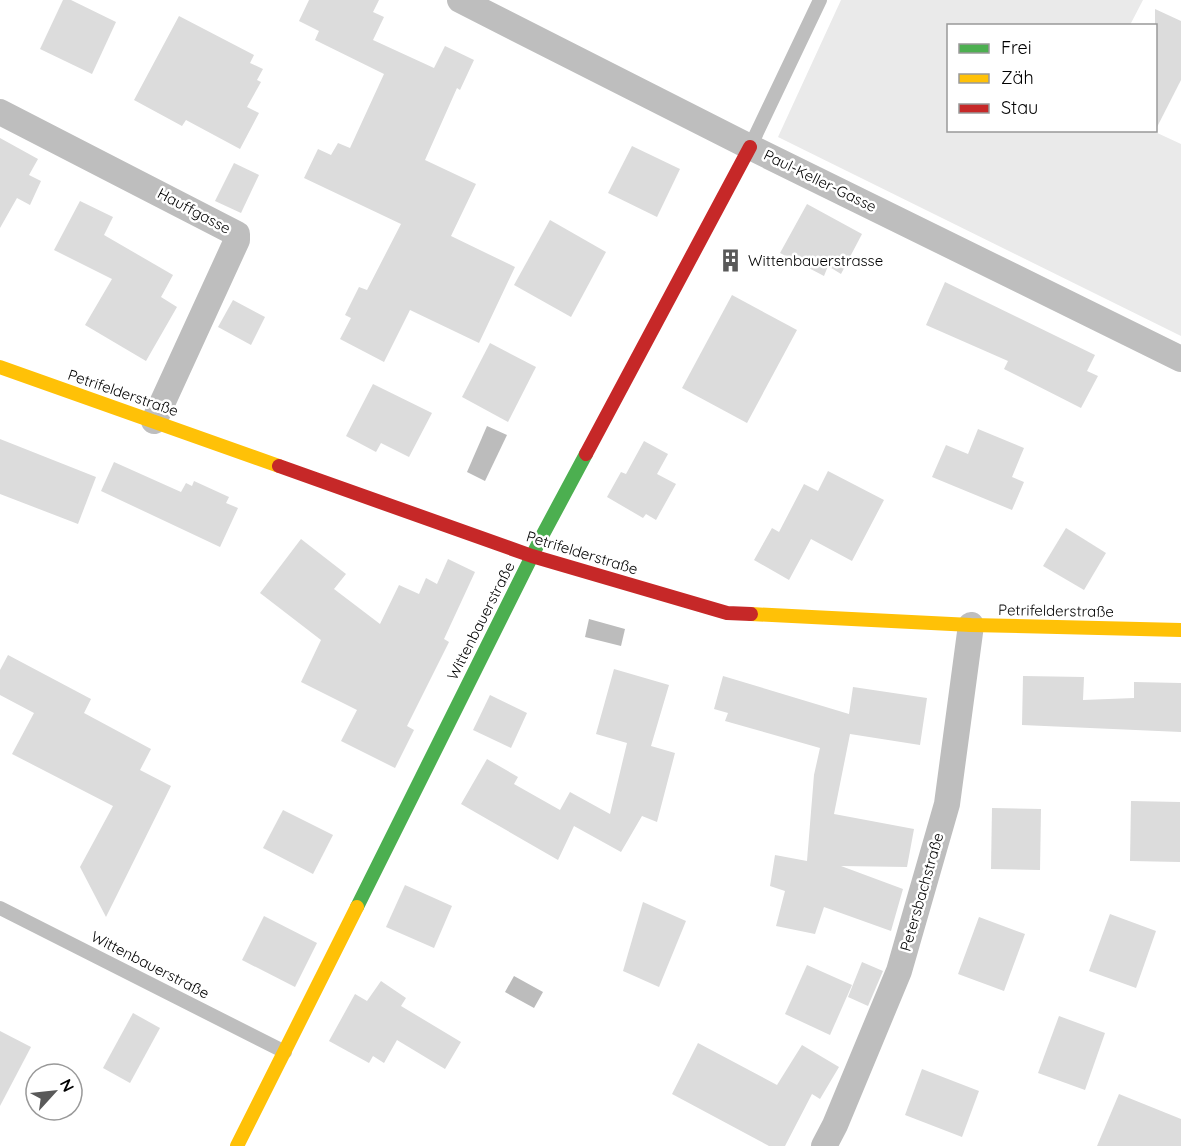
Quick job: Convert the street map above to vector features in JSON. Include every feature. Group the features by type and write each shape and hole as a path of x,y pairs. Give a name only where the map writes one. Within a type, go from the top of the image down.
{"main road":[{"name":"Wittenbauerstraße","path":"237,1146 532,556 750,147"},
{"name":"Petrifelderstraße","path":"0,367 532,556 727,613 971,625 1181,630"}],"street":[{"name":"Paul-Keller-Gasse","path":"460,0 750,147 1181,359"},
{"name":"Hauffgasse","path":"0,112 237,234 237,240 154,421"},
{"name":"Petersbachstraße","path":"824,1146 899,971 947,804 971,625"}],"lane":[{"path":"750,147 820,0"},
{"name":"Wittenbauerstraße","path":"0,908 285,1052"}],"shaded area":[{"path":"841,0 1143,0 1131,24 947,24 947,132 1155,132 1181,144 1181,336 778,137"},
{"path":"487,426 507,435 485,481 467,472"},
{"path":"589,619 625,629 621,646 585,637"},
{"path":"514,976 543,992 534,1008 505,992"}],"building":[{"path":"63,0 71,0 116,22 92,74 40,49"},
{"path":"309,0 379,0 373,12 384,17 373,40 434,68 445,46 474,60 460,90 457,88 425,160 476,184 451,236 515,267 479,343 410,310 384,362 340,339 351,318 345,315 359,287 367,290 401,224 304,178 318,149 331,155 338,143 350,148 384,74 315,40 319,31 299,21"},
{"path":"1155,9 1181,21 1181,80 1157,127 1157,24 1155,24"},
{"path":"179,16 254,55 250,63 263,69 257,80 261,82 247,107 259,113 240,149 186,120 182,126 134,100"},
{"path":"0,138 38,159 29,175 41,181 30,205 17,198 0,228"},
{"path":"632,146 680,169 657,217 608,193"},
{"path":"234,163 259,175 241,213 215,201"},
{"path":"80,201 113,217 104,235 173,275 161,297 177,307 146,361 85,325 112,279 54,250"},
{"path":"807,204 862,234 841,274 828,266 824,276 780,253"},
{"path":"550,220 606,252 571,317 514,285"},
{"path":"945,282 1095,355 1087,371 1098,376 1081,408 1004,369 1008,361 926,325"},
{"path":"732,295 797,330 747,423 682,388"},
{"path":"233,300 265,317 251,345 218,327"},
{"path":"490,343 536,367 508,422 462,397"},
{"path":"373,384 432,413 409,457 381,443 376,452 346,436"},
{"path":"978,429 1024,448 1012,477 1024,482 1012,510 932,477 946,445 968,454"},
{"path":"0,439 96,477 78,524 0,494"},
{"path":"644,441 668,454 657,474 676,484 656,520 646,514 643,518 607,497 621,472 626,474"},
{"path":"114,462 181,492 186,483 192,486 194,481 229,497 226,503 238,508 220,547 101,491"},
{"path":"828,471 884,500 852,561 811,539 789,580 754,560 772,528 779,532 804,484 818,491"},
{"path":"1066,528 1106,553 1084,590 1043,566"},
{"path":"301,539 346,574 334,589 380,624 399,585 419,594 426,578 437,584 448,559 475,572 444,639 449,642 407,726 414,730 395,768 341,741 357,710 301,682 321,640 260,593"},
{"path":"8,655 91,699 84,713 151,749 140,770 171,786 106,917 80,867 113,806 12,754 34,713 0,695 0,670"},
{"path":"614,669 669,685 651,746 675,753 657,822 642,816 621,852 574,826 558,860 461,804 487,759 518,777 514,784 560,810 570,792 610,814 627,743 596,734"},
{"path":"723,676 849,714 853,687 927,698 920,745 850,734 834,814 914,829 907,867 841,866 903,889 891,931 824,907 815,934 776,926 785,891 770,886 775,855 807,861 814,775 820,748 725,721 728,713 714,709"},
{"path":"1023,676 1084,677 1083,700 1134,698 1134,682 1181,683 1181,732 1022,725"},
{"path":"490,695 527,713 511,748 473,730"},
{"path":"1131,801 1180,802 1180,862 1130,861"},
{"path":"992,808 1041,809 1040,870 991,869"},
{"path":"283,810 333,835 313,874 263,848"},
{"path":"405,885 452,906 434,948 386,927"},
{"path":"643,902 686,921 659,987 623,971"},
{"path":"1110,914 1156,931 1136,988 1089,971"},
{"path":"264,916 317,943 295,987 242,960"},
{"path":"979,917 1025,934 1004,991 958,974"},
{"path":"862,962 883,971 868,1006 848,997"},
{"path":"807,965 852,985 830,1035 785,1014"},
{"path":"381,981 406,998 401,1006 461,1042 445,1069 397,1040 384,1063 373,1056 369,1063 329,1041 355,994 367,1001"},
{"path":"133,1013 160,1028 130,1083 103,1068"},
{"path":"1059,1016 1105,1033 1085,1090 1038,1073"},
{"path":"0,1031 31,1047 0,1106"},
{"path":"698,1043 777,1085 802,1045 839,1067 820,1099 812,1094 785,1146 769,1146 672,1094"},
{"path":"922,1069 979,1091 962,1137 905,1115"},
{"path":"1119,1094 1181,1119 1181,1146 1097,1146"}],"traffic: fast":[{"path":"357,907 541,538 586,454"}],"traffic: slow":[{"path":"0,367 279,466"},
{"path":"751,614 971,625 1181,630"},
{"path":"237,1146 357,907"}],"traffic: jam":[{"path":"586,454 750,147"},
{"path":"279,466 532,556 727,613 751,614"}],"place":[{"name":"Wittenbauerstrasse","path":"730,261"}]}
